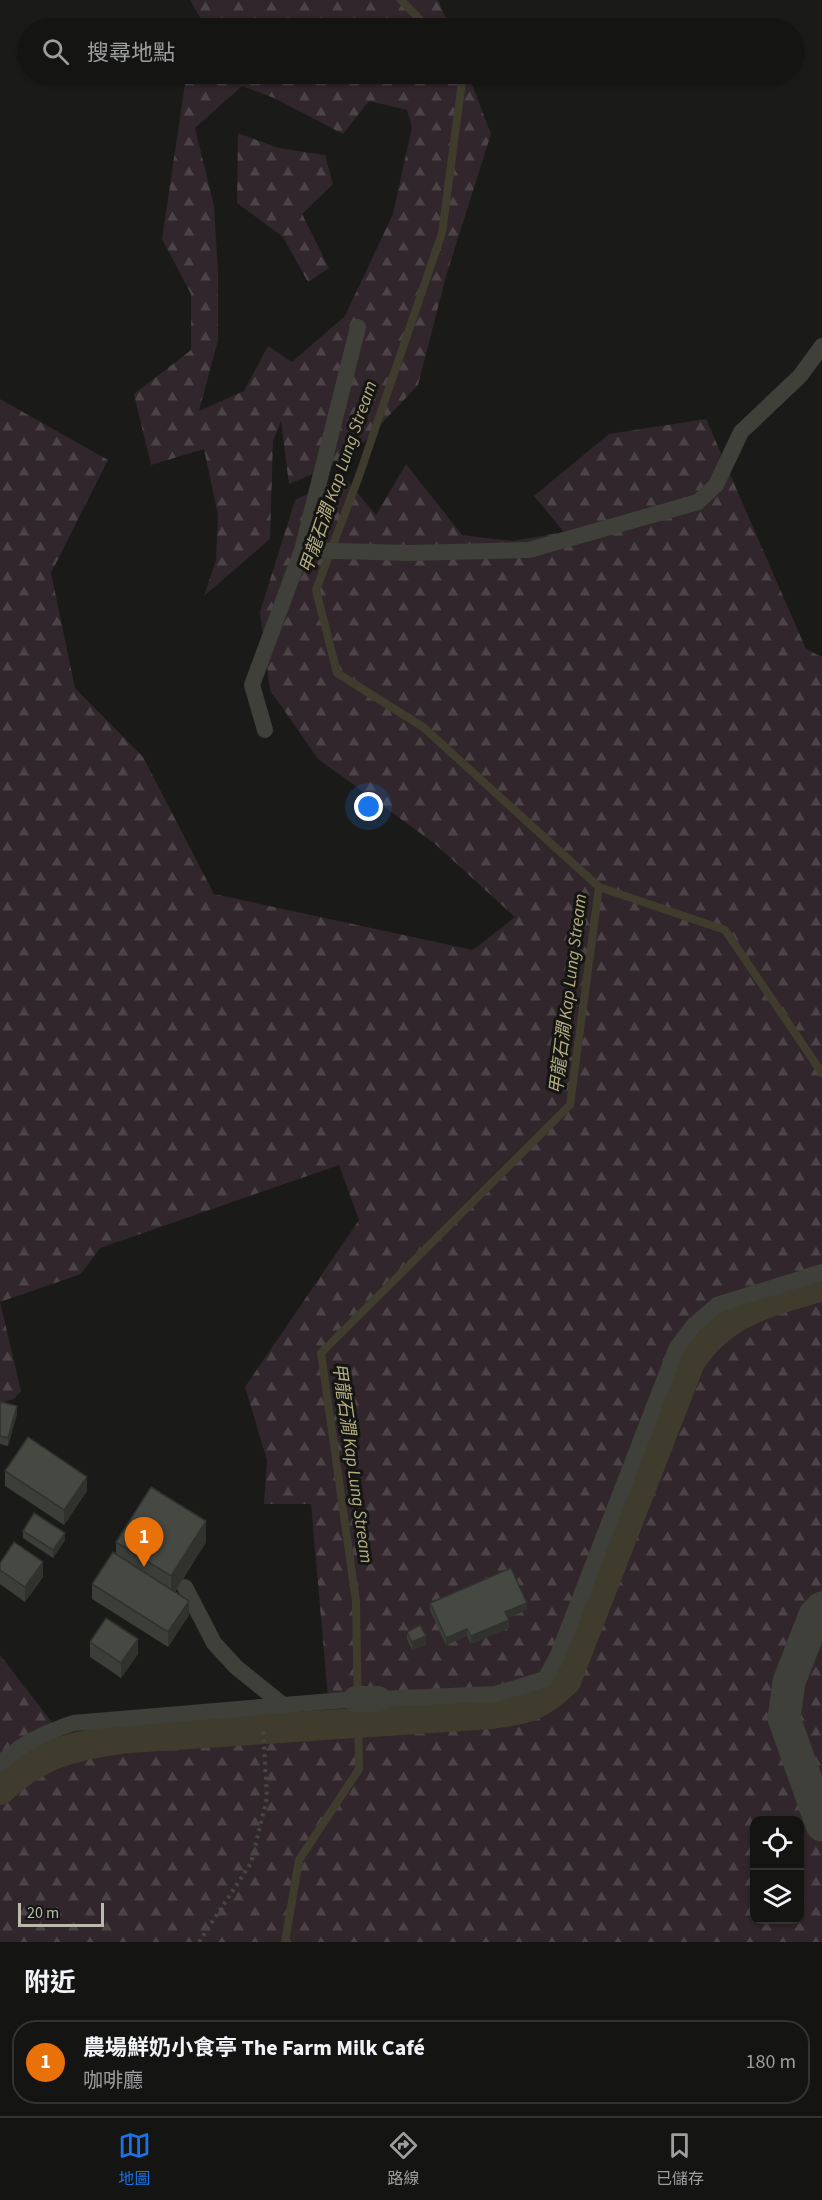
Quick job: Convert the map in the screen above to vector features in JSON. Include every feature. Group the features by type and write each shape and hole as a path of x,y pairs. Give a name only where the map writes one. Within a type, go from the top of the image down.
{"street":[{"path":"822,1608 816,1615 789,1682 784,1718 822,1825"}],"lane":[{"path":"265,730 252,685 311,550 358,327"},
{"path":"311,550 409,553 529,550 698,502 716,485 741,432 800,376 822,346"},
{"path":"0,1764 16,1748 45,1733 73,1723 367,1699 496,1694 545,1679 558,1655 677,1347 694,1325 717,1305 822,1272"},
{"path":"185,1587 214,1643 236,1667 283,1705"}],"path":[{"path":"199,1942 251,1863 267,1798 263,1736"}],"green space":[{"path":"190,0 438,0 446,18 200,18"},
{"path":"185,84 472,84 491,134 446,276 418,385 348,459 289,484 281,421 273,441 270,539 204,596 216,560 218,515 204,449 151,465 134,394 191,350 191,294 162,239","holes":["242,86 274,98 343,134 369,101 407,110 412,127 393,214 345,316 292,362 268,346 244,391 199,411 218,340 218,274 214,206 195,128"]},
{"path":"238,133 278,148 325,155 333,184 302,214 329,268 308,282 283,237 237,203"},
{"path":"0,399 108,460 51,573 75,688 143,757 214,894 473,950 515,917 434,843 318,759 270,690 260,612 295,500 344,477 376,515 406,464 462,535 513,541 564,532 534,496 609,434 706,419 806,649 822,657 822,1942 0,1942 0,1655 60,1733 328,1697 311,1504 264,1504 267,1460 245,1387 359,1220 339,1165 100,1248 81,1274 0,1302"},
{"path":"0,1302 21,1391 14,1399 0,1403"}],"building":[{"path":"1,1402 17,1406 8,1438 0,1436"},
{"path":"28,1437 87,1477 64,1510 5,1471"},
{"path":"151,1487 206,1521 171,1576 116,1542"},
{"path":"34,1513 65,1533 53,1550 23,1531"},
{"path":"14,1542 43,1562 25,1587 0,1570 0,1563"},
{"path":"113,1552 189,1601 168,1632 92,1584"},
{"path":"511,1568 527,1603 505,1612 509,1620 471,1636 467,1629 446,1638 430,1603"},
{"path":"106,1618 138,1639 121,1663 90,1642"},
{"path":"420,1625 426,1636 412,1642 407,1632"}],"waterway":[{"name":"甲龍石澗 Kap Lung Stream","path":"401,0 418,18"},
{"name":"甲龍石澗 Kap Lung Stream","path":"285,1942 299,1860 359,1769 356,1601 321,1353 570,1105 599,887 423,727 337,673 316,590 359,476 442,233 462,84"},
{"path":"599,887 725,930 822,1073"},
{"path":"0,1790 15,1777 44,1759 60,1752 110,1741 492,1714 524,1708 540,1702 566,1681 690,1362 703,1345 732,1320 765,1304 822,1286"}],"place":[{"name":"農場鮮奶小食亭 The Farm Milk Café","path":"144,1567"}]}
